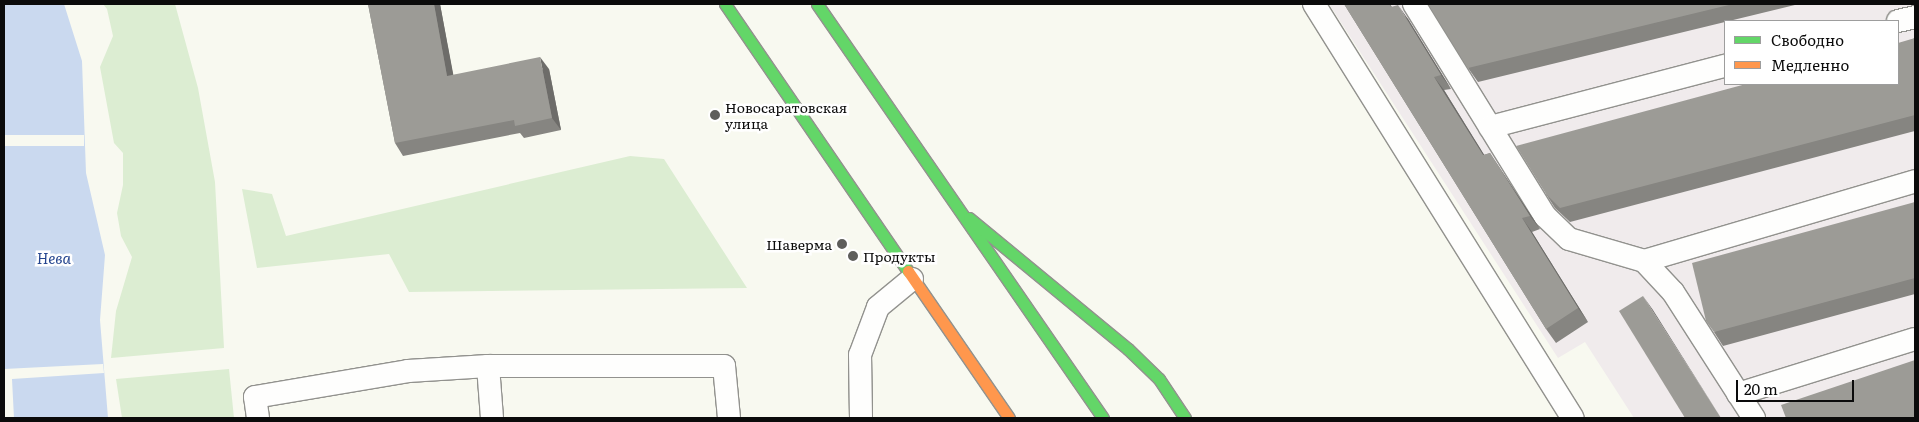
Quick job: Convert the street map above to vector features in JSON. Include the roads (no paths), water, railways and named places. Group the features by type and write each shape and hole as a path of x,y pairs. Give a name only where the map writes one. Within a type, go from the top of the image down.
{"main road":[{"path":"726,4 912,279 1009,418"},
{"path":"817,4 1103,418"},
{"path":"959,210 1128,348 1159,379 1185,418"}],"lane":[{"path":"1314,4 1573,418"},
{"path":"1414,4 1545,216 1569,239 1644,261 1672,292 1754,418"},
{"path":"1899,21 1915,17"},
{"path":"1490,127 1724,66"},
{"path":"1644,261 1915,181"},
{"path":"861,418 860,355 878,307 912,279"},
{"path":"1738,394 1915,339"},
{"path":"488,366 492,418"},
{"path":"258,418 255,397 408,371 488,366 724,366 729,418"}],"water":[{"name":"Нева","path":"4,4 64,4 82,61 86,173 105,255 100,320 108,418 4,418"}],"place":[{"name":"Новосаратовская улица","path":"715,115"},
{"name":"Шаверма","path":"842,244"},
{"name":"Продукты","path":"853,256"}]}
